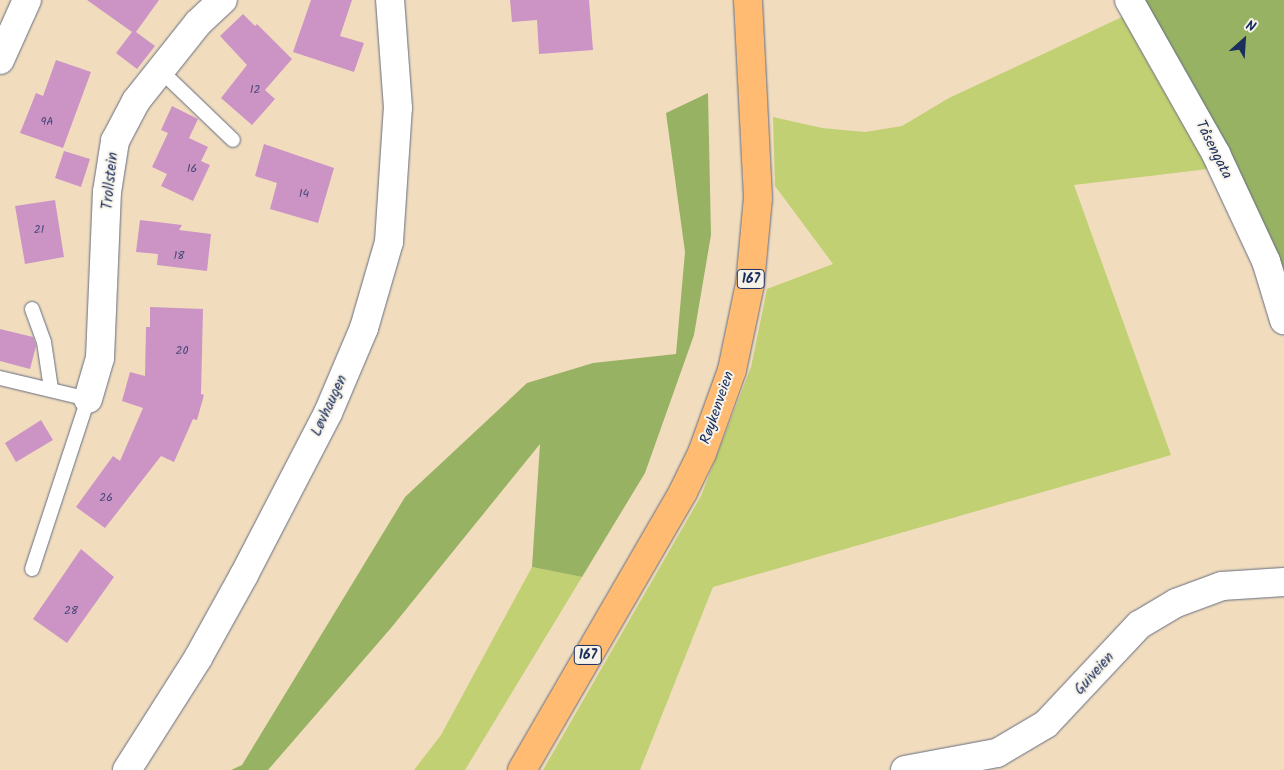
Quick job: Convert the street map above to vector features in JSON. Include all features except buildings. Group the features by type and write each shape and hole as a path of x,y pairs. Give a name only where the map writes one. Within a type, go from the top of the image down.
{"main road":[{"name":"Røykenveien","path":"522,770 683,492 702,453 732,370 750,284 758,198 748,0"}],"street":[{"path":"0,60 27,0"},
{"name":"Trollstein","path":"88,399 100,358 107,192 115,140 136,101 198,22 223,0"},
{"name":"Løvhaugen","path":"126,770 198,658 244,576 328,413 364,328 389,242 398,108 390,0"},
{"name":"Tåsengata","path":"1130,0 1216,154 1266,261 1283,312"},
{"name":"Guiveien","path":"905,770 997,753 1046,724 1139,625 1176,603 1222,586 1284,582"}],"lane":[{"path":"160,70 233,140"},
{"path":"32,309 44,342 51,389"},
{"path":"0,378 88,399 32,569"}],"green space":[{"path":"1123,0 1284,0 1284,330 1252,240"},
{"path":"1122,17 1208,169 1074,185 1171,455 713,587 640,770 543,770 701,496 751,367 767,289 833,264 775,186 773,117 822,128 865,132 902,126 949,98"},
{"path":"708,93 711,235 694,335 645,473 582,577 532,567 540,444 391,628 268,770 231,770 242,765 405,497 527,383 593,363 676,354 685,252 666,113"},
{"path":"532,567 582,577 465,770 414,770 441,735"}]}
